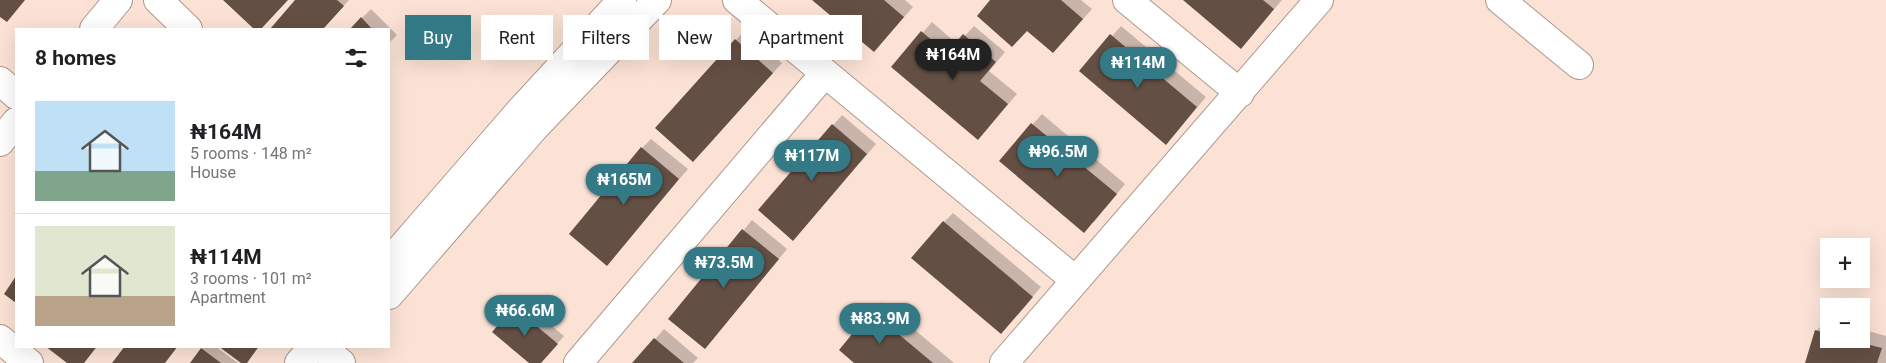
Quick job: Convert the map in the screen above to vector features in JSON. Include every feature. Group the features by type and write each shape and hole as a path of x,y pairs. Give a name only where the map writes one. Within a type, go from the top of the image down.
{"street":[{"path":"95,28 118,0"},
{"path":"158,0 187,28"},
{"path":"390,293 433,227 519,112 622,0"},
{"path":"390,261 433,227 535,126 657,0"},
{"path":"737,0 1075,280"},
{"path":"1127,0 1240,93"},
{"path":"1004,363 1319,0"},
{"path":"1500,0 1579,65"},
{"path":"578,363 825,73"},
{"path":"0,81 15,94"},
{"path":"0,142 15,123"},
{"path":"0,339 30,363"},
{"path":"299,363 330,354"}],"building":[{"path":"0,0 25,0 7,22 0,17"},
{"path":"223,0 288,0 262,28 253,28"},
{"path":"295,0 337,0 344,6 324,28 271,28"},
{"path":"812,0 884,0 904,17 874,52 862,42 862,15 830,15"},
{"path":"990,0 1061,0 1083,19 1053,53 1027,31 1012,47 977,16"},
{"path":"1183,0 1263,0 1274,9 1241,49"},
{"path":"361,17 371,28 351,28"},
{"path":"921,31 947,53 963,34 996,62 980,81 1008,104 978,140 891,67"},
{"path":"1110,34 1197,107 1166,145 1079,71"},
{"path":"735,39 741,44 741,60 758,60 773,73 693,162 655,128 716,60 731,60 731,43"},
{"path":"1031,123 1117,194 1084,233 999,161"},
{"path":"832,124 867,154 793,241 758,210"},
{"path":"641,147 679,179 607,266 569,234"},
{"path":"943,221 1033,297 1001,334 911,258"},
{"path":"742,229 779,259 705,349 668,319"},
{"path":"15,278 15,302 4,294"},
{"path":"514,307 558,344 541,363 529,363 492,332"},
{"path":"871,311 933,363 854,363 839,350"},
{"path":"1815,330 1820,331 1820,348 1870,348 1870,345 1882,348 1877,363 1805,363"},
{"path":"654,338 684,363 632,363"},
{"path":"48,348 95,348 84,363 67,363"},
{"path":"123,348 176,348 165,363 112,363"},
{"path":"201,348 221,363 190,363"},
{"path":"221,348 258,348 247,363 241,363"}]}
